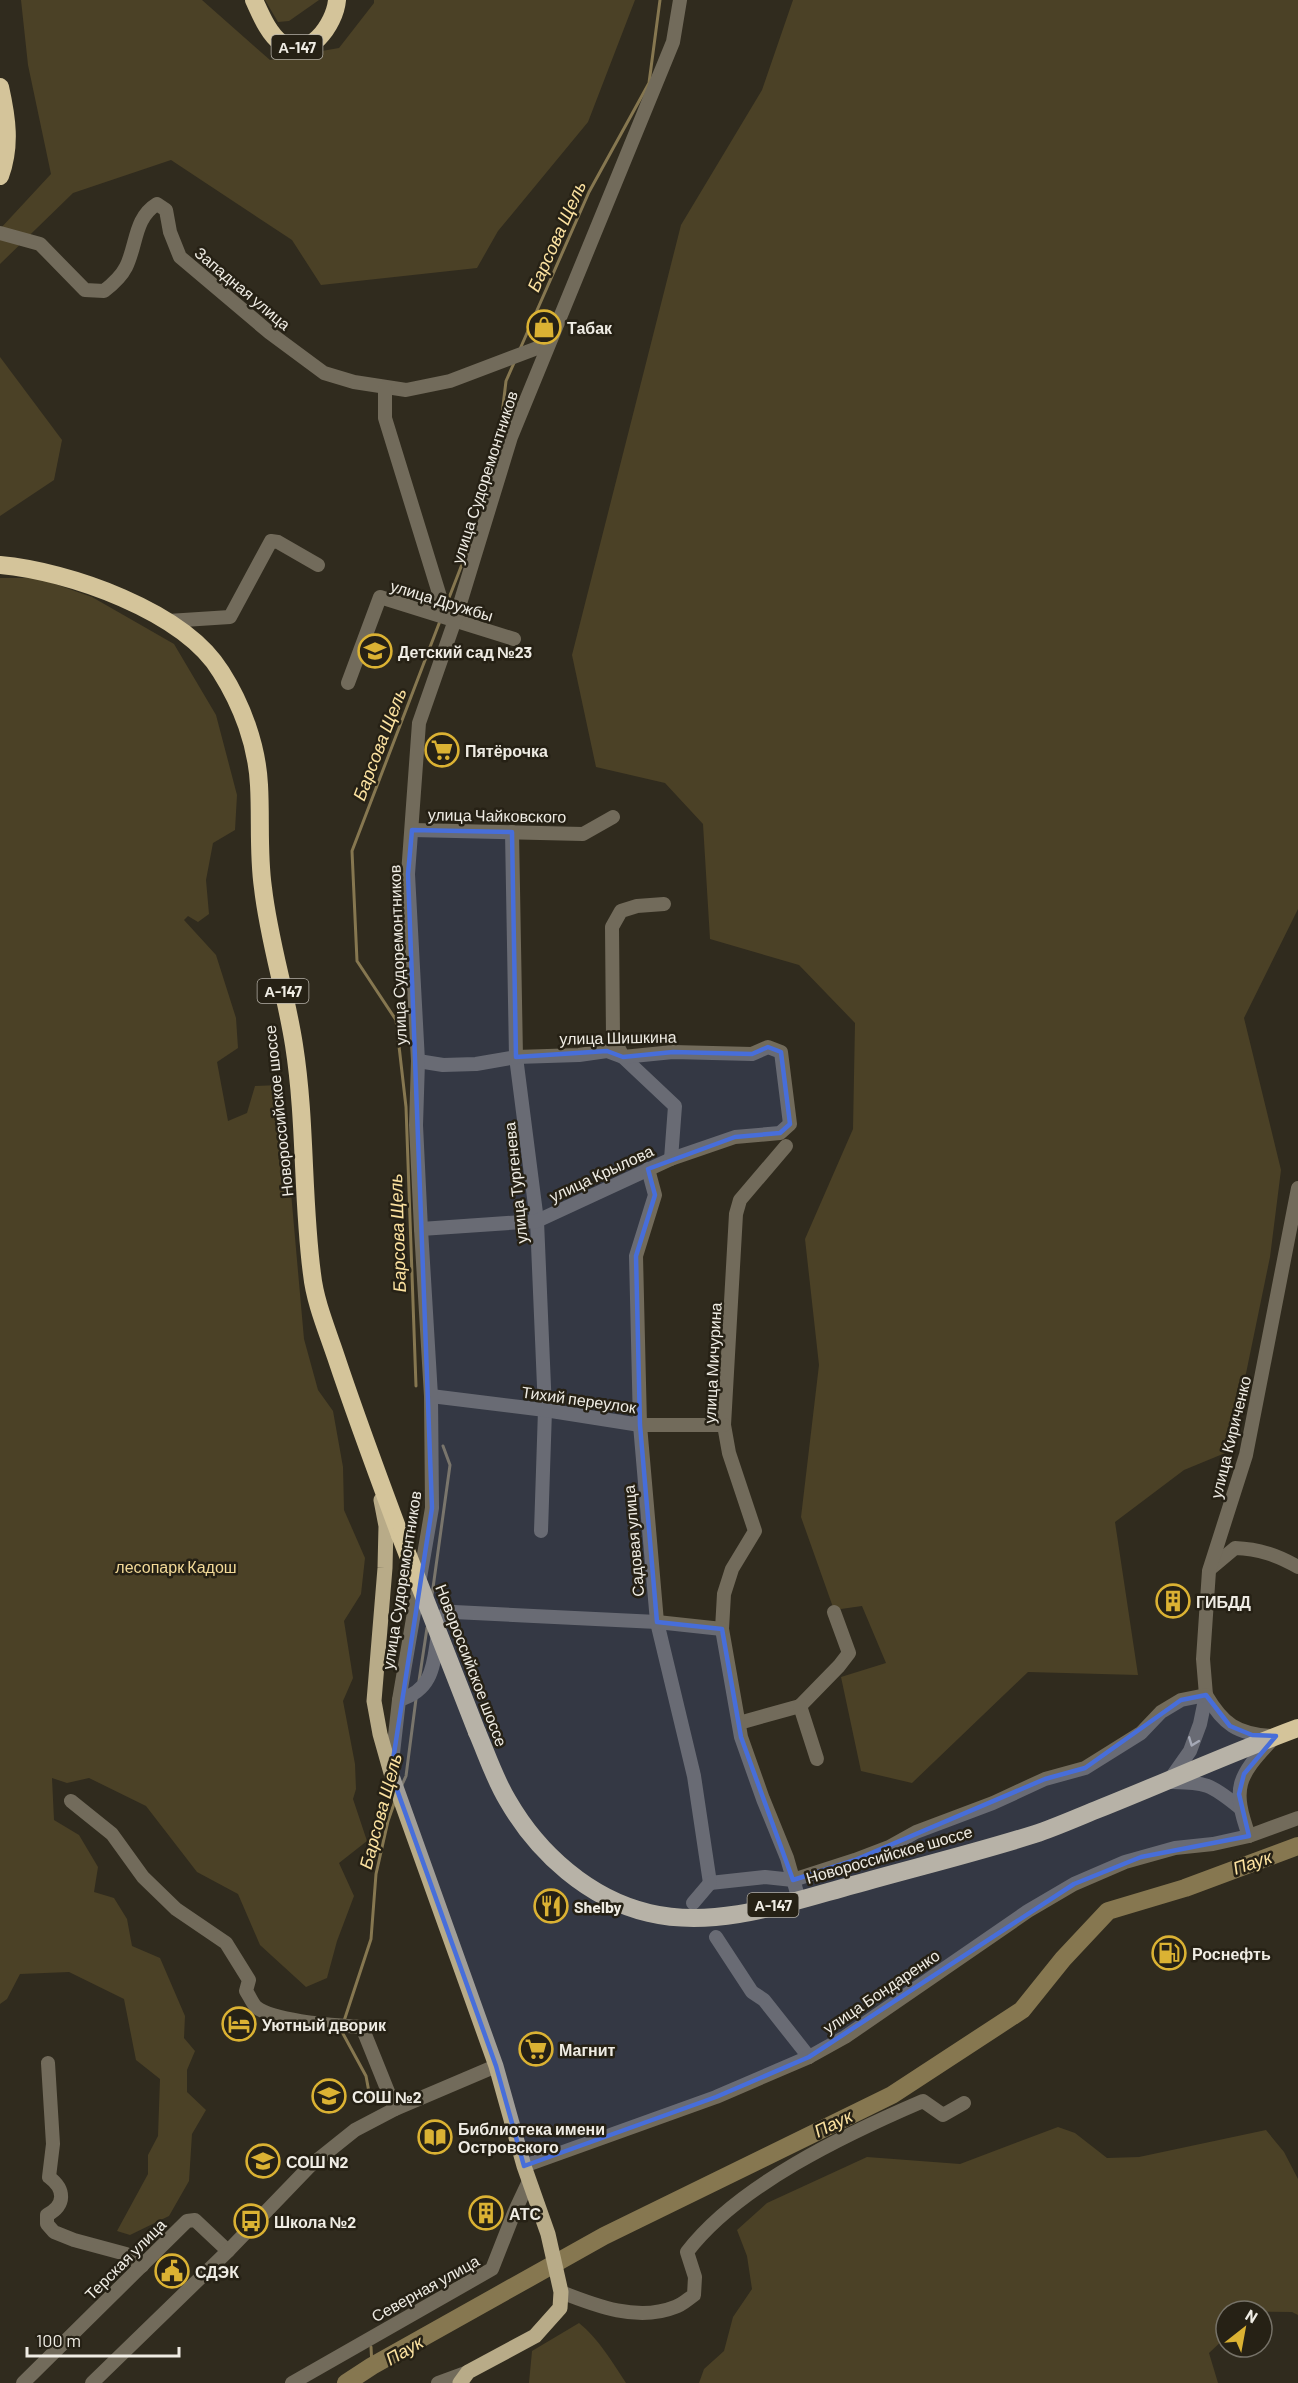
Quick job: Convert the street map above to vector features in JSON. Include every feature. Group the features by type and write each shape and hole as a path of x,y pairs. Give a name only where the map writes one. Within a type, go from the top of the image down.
{"highway":[{"name":"А-147","path":"254,0 268,29 282,44 297,47 313,45 326,31 336,8 336,0"},
{"path":"0,87 8,132 6,161 0,176"},
{"name":"Новороссийское шоссе","path":"0,565 20,567 78,582 121,597 168,621 197,643 220,669 236,699 255,755 259,782 263,889 295,1046 312,1277 333,1348 377,1473 477,1732 507,1799 527,1831 555,1861 581,1882 609,1899 647,1913 678,1918 741,1912 799,1900 1036,1834 1298,1728"}],"main road":[{"name":"Новороссийское шоссе","path":"377,1473 386,1526 385,1568 374,1701 380,1734 392,1776 496,2066 524,2166 548,2235 561,2292"},
{"path":"464,2378 535,2336 560,2308 561,2292"}],"street":[{"name":"улица Судоремонтников","path":"392,1776 406,1698 432,1508 431,1396 416,1125 417,1061 408,874 419,723 450,618 512,437 673,42 680,0"},
{"name":"Западная улица","path":"0,234 40,244 85,290 104,291 118,280 127,265 135,236 147,210 157,204 166,210 170,232 180,257 270,333 324,374 385,388 406,390 450,381 548,344"},
{"path":"385,388 385,418 450,618"},
{"path":"168,621 230,617 271,541 278,542 318,565"},
{"name":"улица Дружбы","path":"348,683 380,597 514,639"},
{"name":"улица Чайковского","path":"412,830 583,834 613,817"},
{"name":"улица Тургенева","path":"512,832 516,1058 537,1221 545,1410 541,1531"},
{"path":"664,904 637,906 621,911 612,927 613,1036 623,1057 675,1106 671,1159"},
{"name":"улица Шишкина","path":"417,1061 443,1065 476,1064 516,1058 579,1055 607,1051 623,1057 672,1052 752,1054 768,1047 782,1052 790,1124"},
{"name":"улица Крылова","path":"421,1229 537,1221 671,1159 735,1137 780,1133 790,1124"},
{"name":"улица Мичурина","path":"786,1146 740,1200 736,1214 724,1425 729,1453 755,1531 732,1569 724,1594 722,1629 741,1737 787,1858 799,1900"},
{"name":"Садовая улица","path":"648,1169 655,1195 636,1256 640,1425 657,1622 694,1776 710,1883"},
{"name":"улица Кириченко","path":"1206,1695 1203,1659 1209,1571 1246,1455 1298,1188"},
{"name":"Тихий переулок","path":"431,1396 545,1410 640,1425 724,1425"},
{"path":"1209,1571 1235,1548 1258,1549 1298,1567"},
{"path":"406,1698 425,1686 431,1675 441,1619 445,1614 454,1612 657,1622 722,1629"},
{"path":"739,1723 800,1706 839,1666 849,1653 834,1612"},
{"path":"1206,1695 1215,1711 1230,1726 1252,1735 1276,1736"},
{"path":"1166,1782 1177,1771 1190,1750 1200,1724 1206,1695"},
{"path":"693,1903 710,1883 765,1877 793,1880 872,1854 916,1832 993,1803 1045,1779 1085,1768 1141,1733 1161,1712 1181,1700 1206,1695"},
{"path":"800,1706 817,1759"},
{"path":"1249,1836 1239,1807 1239,1794 1244,1774 1276,1736"},
{"path":"1166,1782 1204,1783 1239,1807"},
{"path":"71,1801 112,1834 143,1877 176,1910 226,1943 249,1980 246,1991 256,2006 276,2016 362,2027 395,2109"},
{"name":"улица Бондаренко","path":"524,2166 716,2097 809,2057 845,2037 1028,1911 1074,1884 1141,1857 1175,1848 1213,1844 1249,1836 1298,1818"},
{"path":"716,1937 752,1992 764,2000 809,2057"},
{"path":"48,2063 53,2144 49,2176 57,2183 62,2200 58,2210 47,2215 47,2224 54,2232 74,2240 126,2254 142,2266"},
{"path":"92,2383 228,2251 310,2166 355,2130 395,2109 496,2066"},
{"path":"561,2292 602,2307 626,2311 656,2312 676,2307 694,2295 695,2277 687,2252 698,2237 733,2204 802,2161 878,2121 923,2101 943,2115 964,2103"},
{"name":"Северная улица","path":"292,2383 492,2269 529,2181"},
{"name":"Терская улица","path":"23,2383 187,2222 195,2220 228,2251"},
{"path":"438,2383 464,2378"}],"highlighted area":[{"path":"412,830 512,832 516,1057 607,1051 623,1057 673,1052 752,1054 768,1047 781,1052 790,1124 780,1133 735,1137 648,1169 655,1195 636,1256 640,1425 657,1622 722,1629 741,1737 793,1880 855,1860 1045,1779 1085,1768 1181,1700 1206,1695 1230,1726 1252,1735 1276,1736 1244,1774 1239,1794 1249,1836 1141,1857 1074,1884 809,2057 716,2097 524,2166 496,2066 391,1773 432,1508 408,874"}],"green space":[{"path":"21,0 202,0 270,60 339,48 374,0 635,0 588,122 498,231 477,268 321,285 292,240 171,160 73,193 0,264 0,229 51,174 28,65"},
{"path":"265,0 319,0 289,21 278,22"},
{"path":"793,0 1298,0 1298,909 1244,1018 1281,1170 1270,1257 1230,1451 1184,1470 1115,1522 1138,1675 1028,1672 912,1783 861,1771 841,1677 886,1663 862,1606 834,1610 801,1517 819,1365 805,1239 853,1129 855,1023 799,965 710,939 703,824 665,783 596,767 572,655 681,225 762,90"},
{"path":"0,357 62,440 54,480 0,516"},
{"name":"лесопарк Кадош","path":"0,578 38,578 92,597 174,644 216,715 237,795 235,830 213,843 206,880 209,914 198,922 188,916 184,920 216,955 236,1018 238,1048 217,1062 228,1121 247,1113 255,1086 280,1085 282,1091 304,1339 318,1390 333,1411 343,1467 344,1510 365,1558 361,1594 344,1621 353,1678 343,1701 355,1764 356,1789 353,1799 367,1841 339,1863 354,1896 337,1941 327,1978 306,1987 260,1945 238,1894 197,1872 146,1806 89,1778 67,1783 52,1778 54,1820 79,1835 98,1867 94,1892 114,1898 127,1919 132,1946 160,1958 185,2016 184,2038 195,2051 187,2070 187,2092 206,2110 192,2134 189,2181 169,2216 130,2235 117,2231 148,2174 148,2155 158,2136 160,2079 136,2060 124,1999 69,1972 20,1974 7,1999 0,2004"},
{"path":"1058,2127 1075,2133 1107,2158 1139,2157 1266,2130 1284,2152 1298,2179 1298,2315 1292,2312 1274,2312 1274,2299 1214,2299 1214,2348 1209,2353 1218,2383 699,2383 704,2369 724,2351 733,2317 752,2289 747,2256 737,2230 767,2203 867,2157 960,2164"},
{"path":"579,2323 599,2343 626,2383 529,2383 532,2351"}],"waterway":[{"name":"Барсова Щель","path":"520,349 589,192 649,83 660,0"},
{"name":"Барсова Щель","path":"496,465 506,381 514,363"},
{"name":"Барсова Щель","path":"447,603 478,523"},
{"name":"Барсова Щель","path":"416,1386 406,1107 396,1020 357,961 352,851 440,621"},
{"name":"Барсова Щель","path":"432,1595 450,1465 443,1446"},
{"name":"Барсова Щель","path":"419,1681 427,1628"},
{"name":"Барсова Щель","path":"401,1787 406,1776 416,1699"},
{"name":"Барсова Щель","path":"344,2021 371,1939 376,1874 395,1801"},
{"name":"Паук","path":"346,2383 372,2366 604,2236 892,2095 1022,2010 1063,1959 1108,1911 1185,1888 1298,1846"},
{"name":"Барсова Щель","path":"341,2030 366,2076 371,2103"},
{"path":"371,2347 372,2366"}],"place":[{"name":"Табак","path":"544,327"},
{"name":"Детский сад №23","path":"375,651"},
{"name":"Пятёрочка","path":"442,750"},
{"name":"ГИБДД","path":"1173,1601"},
{"name":"Shelby","path":"551,1906"},
{"name":"Роснефть","path":"1169,1953"},
{"name":"Уютный дворик","path":"239,2024"},
{"name":"Магнит","path":"536,2049"},
{"name":"СОШ №2","path":"329,2096"},
{"name":"Библиотека имени Островского","path":"435,2137"},
{"name":"СОШ N2","path":"263,2161"},
{"name":"АТС","path":"486,2213"},
{"name":"Школа №2","path":"251,2221"},
{"name":"СДЭК","path":"172,2271"}]}
